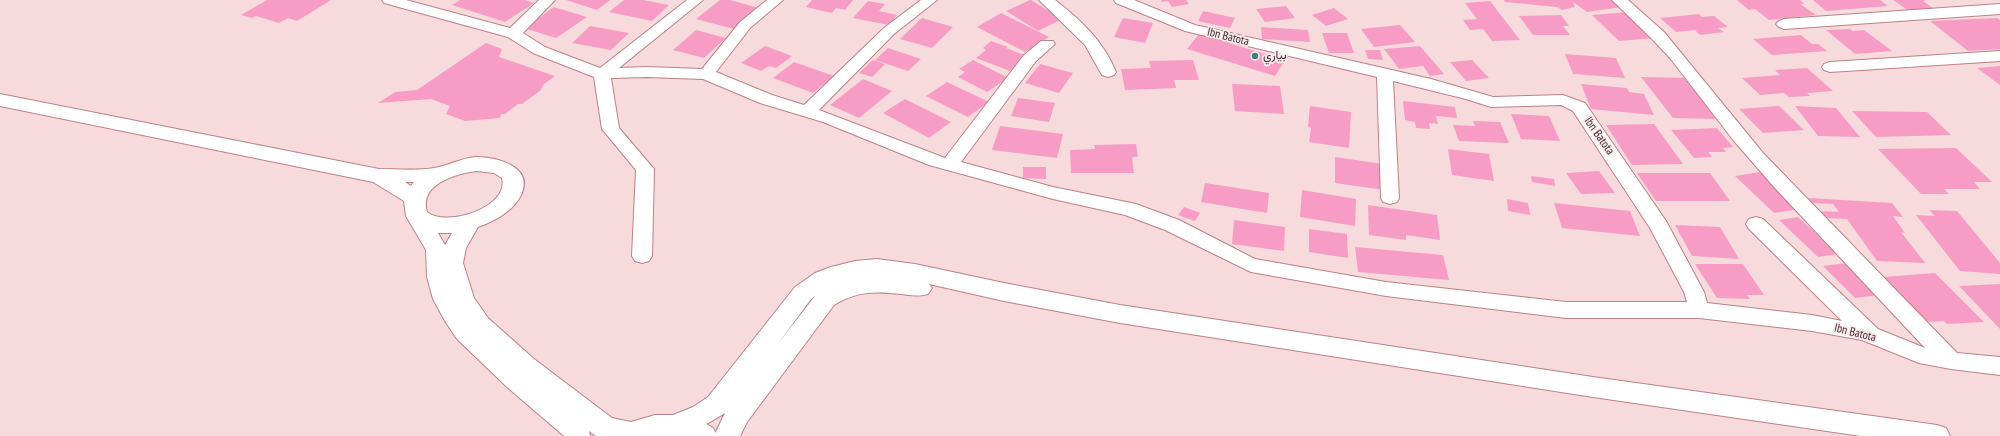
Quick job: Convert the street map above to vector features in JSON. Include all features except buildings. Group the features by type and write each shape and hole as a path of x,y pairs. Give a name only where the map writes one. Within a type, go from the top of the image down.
{"main road":[{"path":"0,100 379,176 439,175"},
{"path":"379,176 416,207 426,222 438,226 452,226 469,224 484,218 498,210 508,201 513,191 514,181 510,173 502,167 490,164 460,166 439,175 422,188 416,207 436,250 439,278 445,299 454,315 466,332 516,380 575,430 577,436"},
{"path":"469,224 456,248 452,263 457,286 463,301 479,324 525,366 605,428 628,434 654,426 677,425 697,431 704,436"},
{"path":"727,436 736,416 792,326 810,288 829,276 846,270 864,268 900,270 1045,301"},
{"path":"677,425 702,415 717,404 792,326 832,294 848,286 863,283 1045,301 1592,387 1937,436"}],"street":[{"path":"389,0 513,34 539,50 602,74 647,72 706,74 766,99 829,118 935,161 1053,193 1129,208 1172,225 1251,264 1386,289 1566,310 1699,310"},
{"path":"513,34 548,0"},
{"path":"602,74 696,0"},
{"path":"706,74 745,25 776,0"},
{"path":"807,112 889,31 930,0"},
{"path":"1046,0 1075,24 1104,60 1108,72"},
{"name":"Ibn Batota","path":"1121,0 1190,28 1452,89 1491,102 1563,100 1579,107 1659,226 1694,292 1699,310 1812,323 1871,336 1919,355 1951,362 2000,366"},
{"path":"1619,0 1652,30 1688,68 1756,156 1951,362"},
{"path":"1784,24 2000,9"},
{"path":"949,165 1030,58 1046,44"},
{"path":"1830,68 2000,56"},
{"path":"602,74 611,129 645,169 642,256"},
{"path":"1385,74 1390,198"},
{"path":"1756,224 1871,336"}],"place":[{"name":"بياري","path":"1255,56"}]}
